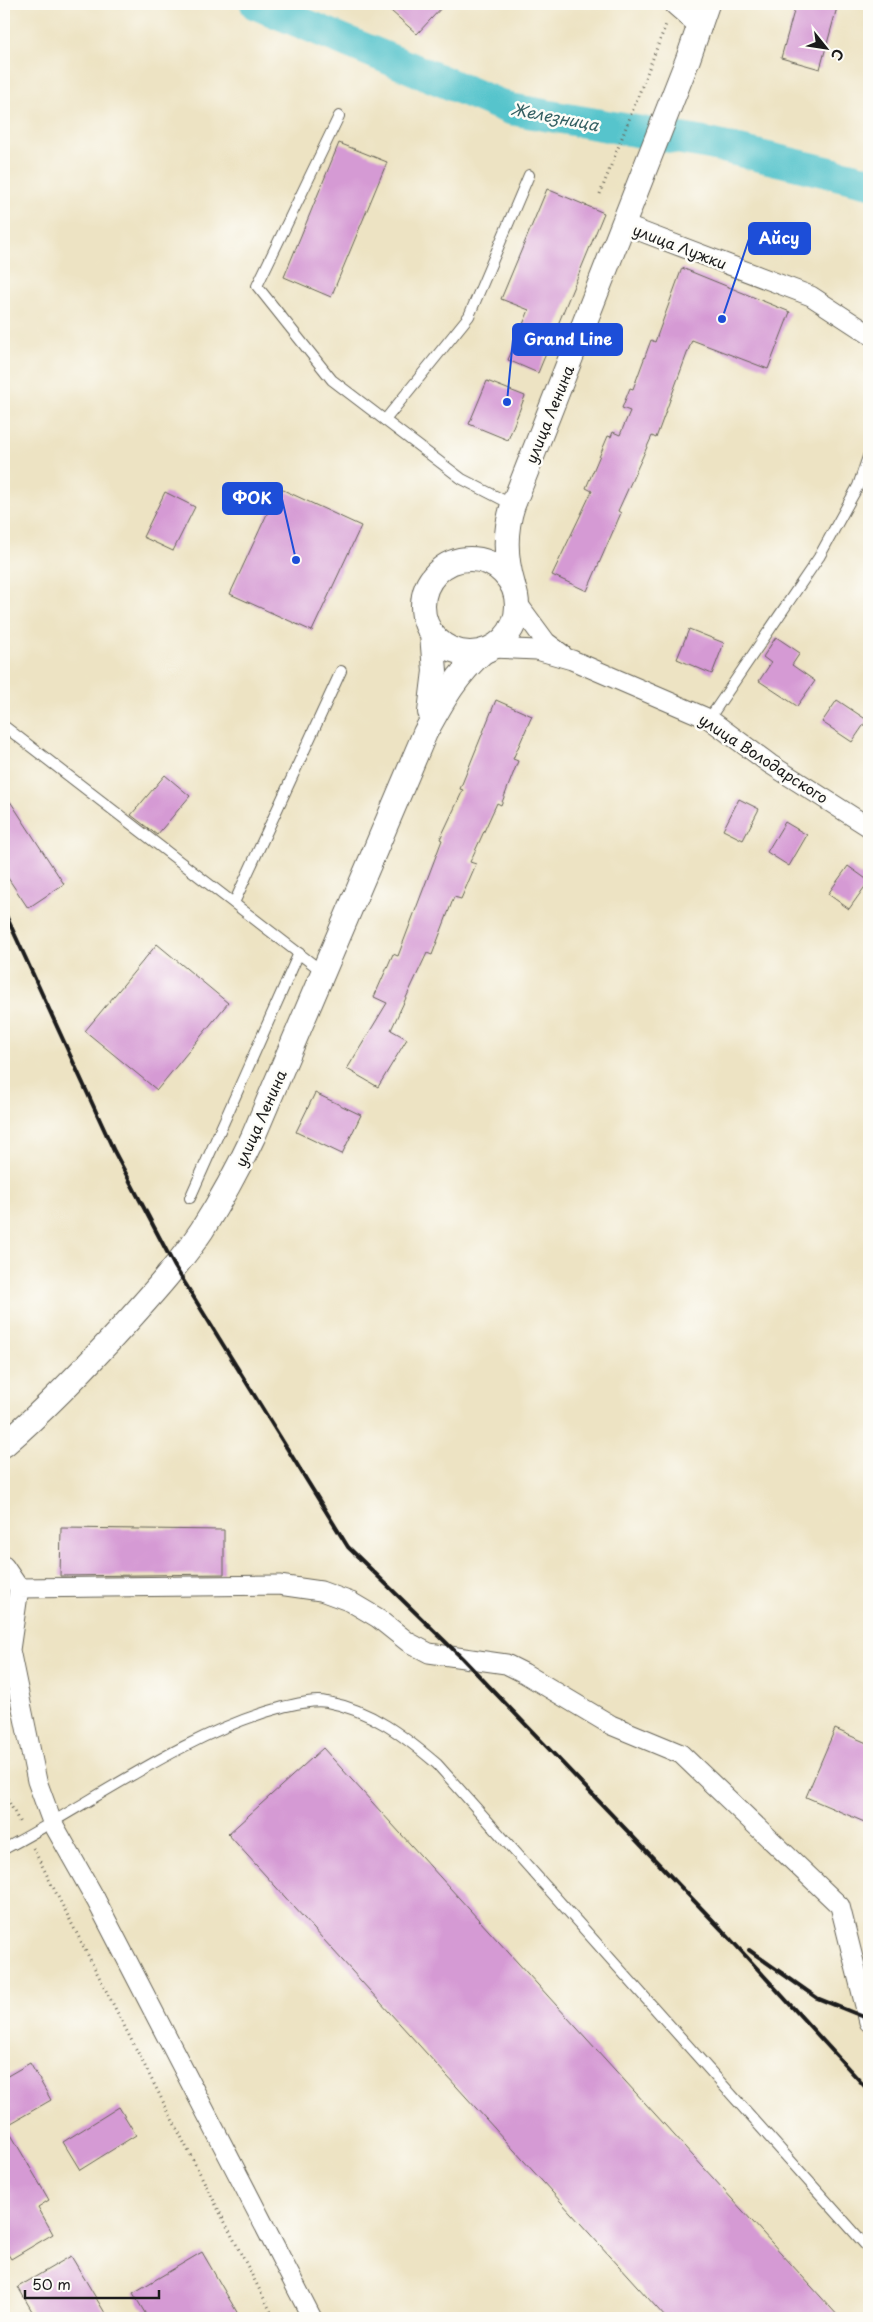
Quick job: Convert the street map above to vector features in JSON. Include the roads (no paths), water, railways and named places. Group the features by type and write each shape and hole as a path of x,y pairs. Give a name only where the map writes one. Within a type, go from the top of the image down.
{"street":[{"path":"672,12 704,14"},
{"name":"улица Ленина","path":"511,511 624,225 704,14"},
{"name":"улица Лужки","path":"624,225 811,296 869,334"},
{"path":"511,511 493,538 482,549 446,566 434,576 426,590 423,605 425,620 432,634 442,645 455,651 469,654 511,648 537,650 572,660"},
{"path":"425,733 452,685 465,667 503,640 512,630 516,617 515,594 507,564 511,511"},
{"path":"460,560 476,559 490,563 504,572 515,594 546,642 572,660"},
{"path":"425,733 434,694 436,671 432,634"},
{"name":"улица Володарского","path":"572,660 709,719 770,764 869,827"},
{"name":"улица Ленина","path":"4,1446 77,1378 169,1274 202,1231 239,1166 425,733"},
{"path":"4,1566 19,1588 10,1650 37,1782 52,1822 101,1909 312,2318"},
{"path":"19,1588 279,1585 321,1592 351,1602 378,1618 408,1642 429,1653 506,1664 524,1673 611,1725 681,1754 840,1906 869,2022"}],"lane":[{"path":"339,116 257,286 332,380 462,479 511,511"},
{"path":"385,420 469,316 528,175"},
{"path":"709,719 819,557 858,486 869,454"},
{"path":"234,903 341,671"},
{"path":"4,726 323,972"},
{"path":"190,1198 299,953"},
{"path":"4,1849 201,1737 253,1715 295,1704 326,1701 371,1715 407,1738 438,1764 869,2249"}],"waterway":[{"name":"Железница","path":"256,4 510,109 710,144 869,182"}],"railway":[{"path":"4,911 114,1151 175,1267 348,1547 462,1658 722,1930 869,2091"},
{"path":"749,1950 817,1998 869,2019"}],"place":[{"name":"Айсу","path":"722,319"},
{"name":"Grand Line","path":"507,402"},
{"name":"ФОК","path":"296,560"}]}
